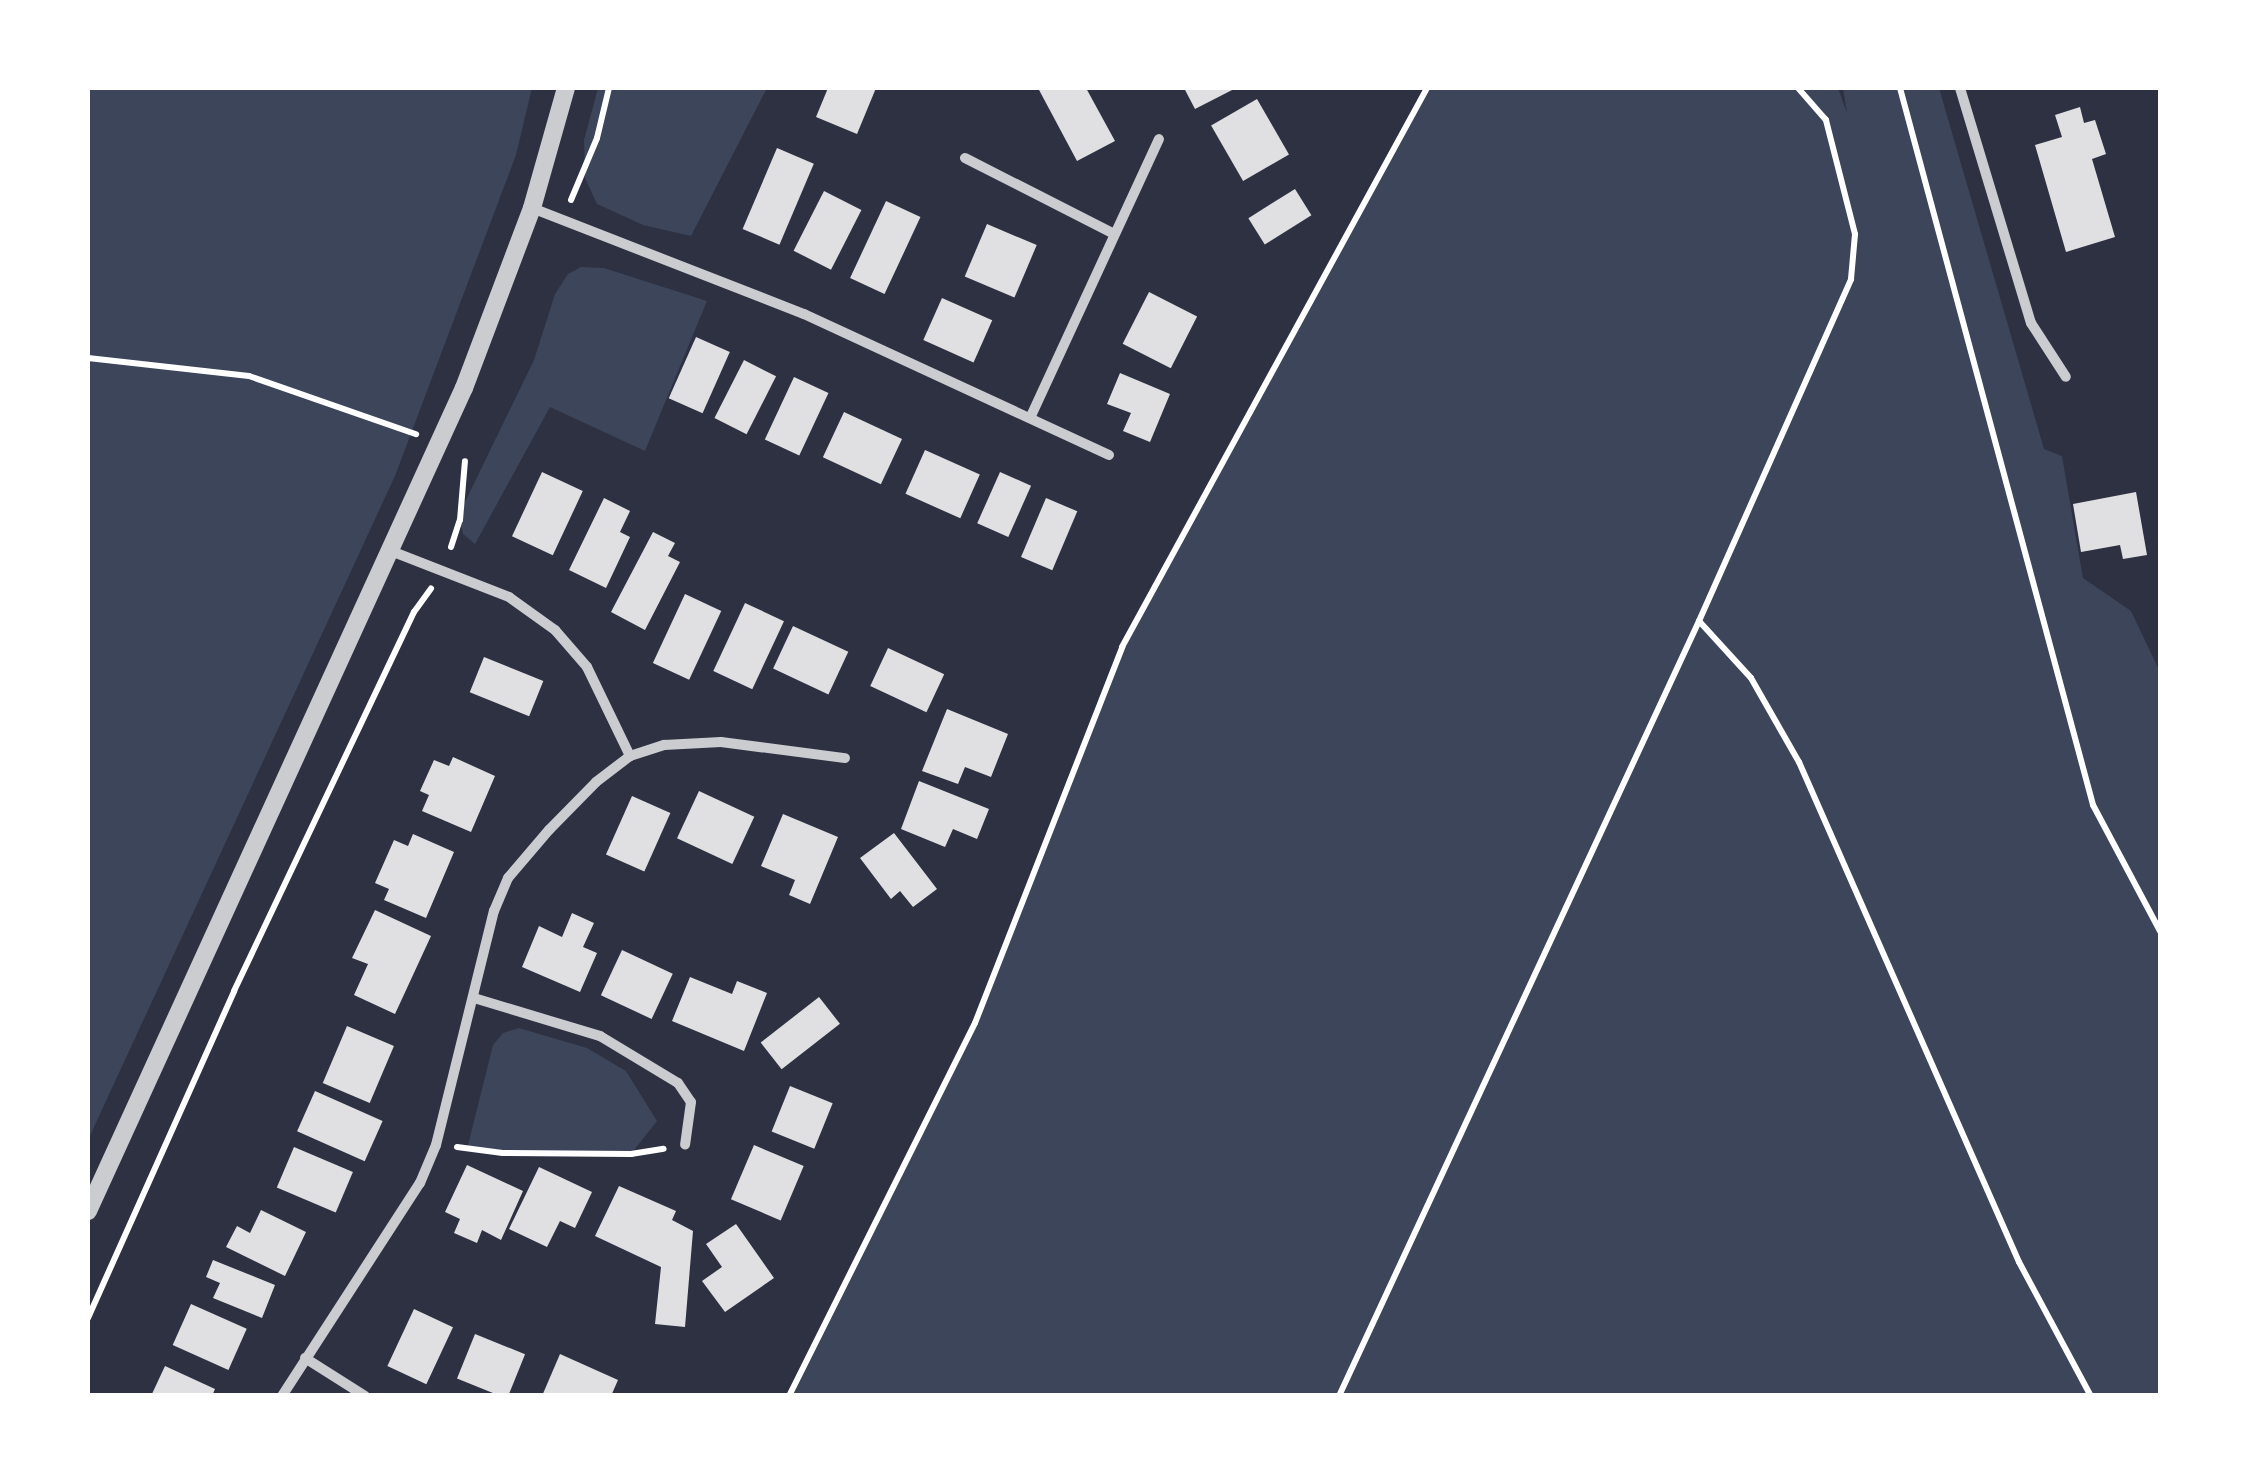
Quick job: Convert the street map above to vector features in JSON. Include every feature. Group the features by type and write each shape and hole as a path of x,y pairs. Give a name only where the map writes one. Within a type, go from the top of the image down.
{"street":[{"path":"88,1211 440,442 532,208 566,88"},
{"path":"1960,88 2031,323 2066,376"},
{"path":"1031,416 1158,140"},
{"path":"965,158 1114,234"},
{"path":"532,208 804,314 1109,455"},
{"path":"391,551 509,597 555,630 586,667 630,756"},
{"path":"282,1396 403,1213 436,1145 494,911 508,878 596,782 630,756 664,744 721,742 845,758"},
{"path":"474,998 600,1036 678,1083 691,1102 685,1145"},
{"path":"304,1358 365,1396"}],"path":[{"path":"563,220 597,138 609,88"},
{"path":"790,1396 975,1022 1122,647 1427,88"},
{"path":"1339,1396 1699,621 1852,280 1855,234 1826,120 1798,88"},
{"path":"1900,88 2093,804 2160,931"},
{"path":"88,358 250,376 440,442"},
{"path":"88,1318 234,992 414,612 444,571 460,520 464,463 471,446"},
{"path":"1699,621 1750,678 1799,762 2018,1262 2091,1396"},
{"path":"436,1145 502,1153 631,1154 685,1145"}],"shaded area":[{"path":"88,88 532,88 516,155 395,476 88,1140"},
{"path":"598,88 767,88 691,236 643,225 597,204 585,178 584,140"},
{"path":"1427,88 1838,88 1847,113 1843,88 1939,88 2044,449 2062,456 2083,578 2131,611 2160,672 2160,1395 789,1396 975,1023 1122,647"},
{"path":"581,267 604,268 707,301 645,451 550,407 475,544 463,534 460,520 464,504 534,360 555,294 568,274"},
{"path":"519,1028 587,1048 626,1071 657,1121 631,1154 467,1149 493,1045 503,1033"}],"building":[{"path":"828,88 876,88 857,134 816,117"},
{"path":"1038,88 1086,88 1115,141 1077,161"},
{"path":"1184,88 1236,88 1195,109"},
{"path":"1257,99 1289,154 1243,181 1211,126"},
{"path":"2080,107 2084,123 2095,120 2106,154 2092,159 2115,237 2066,252 2035,145 2062,137 2055,115"},
{"path":"777,148 814,164 779,245 743,229"},
{"path":"1295,189 1311,215 1265,244 1248,218"},
{"path":"824,191 861,210 831,270 794,251"},
{"path":"886,201 920,217 885,294 850,278"},
{"path":"987,224 1037,245 1014,298 965,276"},
{"path":"1149,292 1197,317 1171,368 1123,344"},
{"path":"942,298 992,320 974,362 923,340"},
{"path":"696,337 730,352 703,413 669,398"},
{"path":"744,360 776,376 747,434 714,418"},
{"path":"1120,373 1170,394 1150,442 1123,431 1131,413 1107,404"},
{"path":"794,377 828,393 799,456 765,440"},
{"path":"844,412 902,439 881,484 823,457"},
{"path":"925,450 980,474 960,518 905,494"},
{"path":"542,472 583,491 553,555 512,536"},
{"path":"1000,472 1031,486 1008,537 977,523"},
{"path":"2136,492 2147,555 2123,559 2120,545 2081,552 2073,504"},
{"path":"604,498 630,511 620,532 630,537 606,588 569,570"},
{"path":"1046,498 1077,511 1052,570 1021,557"},
{"path":"653,532 675,543 668,556 680,562 645,630 611,612"},
{"path":"685,594 721,611 689,680 653,663"},
{"path":"745,603 784,621 752,689 713,671"},
{"path":"793,626 848,652 828,694 773,669"},
{"path":"888,648 944,674 926,712 870,686"},
{"path":"484,657 543,681 529,716 470,692"},
{"path":"947,709 1008,734 991,777 965,767 958,784 922,771"},
{"path":"453,757 495,776 471,832 422,811 429,795 420,791 434,760 449,766"},
{"path":"919,781 989,809 977,839 953,829 945,847 901,829"},
{"path":"699,791 754,817 732,864 677,838"},
{"path":"632,796 670,813 644,872 606,854"},
{"path":"783,814 838,837 810,904 789,895 795,880 761,866"},
{"path":"894,833 937,889 913,907 900,891 891,899 860,858"},
{"path":"413,834 454,852 426,918 384,900 389,889 375,883 394,840 408,846"},
{"path":"375,910 431,936 395,1014 354,995 368,964 352,958"},
{"path":"572,913 594,923 583,947 597,953 580,992 522,967 539,926 562,937"},
{"path":"622,950 673,974 652,1019 601,995"},
{"path":"690,977 732,994 737,981 767,993 744,1051 672,1021"},
{"path":"819,997 840,1024 782,1069 761,1043"},
{"path":"347,1026 394,1046 370,1103 323,1083"},
{"path":"790,1086 833,1103 814,1149 772,1131"},
{"path":"315,1091 383,1121 365,1161 297,1131"},
{"path":"754,1145 804,1166 781,1220 731,1199"},
{"path":"294,1147 353,1172 336,1213 277,1188"},
{"path":"467,1165 523,1191 501,1240 482,1230 477,1243 454,1233 460,1219 445,1212"},
{"path":"539,1167 592,1192 575,1228 560,1221 547,1247 509,1229"},
{"path":"619,1186 676,1211 672,1220 693,1231 685,1327 655,1324 661,1267 595,1236"},
{"path":"261,1210 306,1232 285,1276 226,1247 237,1226 250,1233"},
{"path":"736,1224 774,1278 725,1312 702,1281 722,1267 706,1244"},
{"path":"213,1260 275,1285 262,1318 213,1298 220,1283 206,1277"},
{"path":"191,1304 247,1329 228,1370 173,1345"},
{"path":"414,1309 453,1327 426,1384 387,1366"},
{"path":"475,1334 525,1354 508,1396 457,1379"},
{"path":"560,1354 618,1380 611,1396 542,1396"},
{"path":"165,1366 215,1389 212,1396 151,1396"}]}
